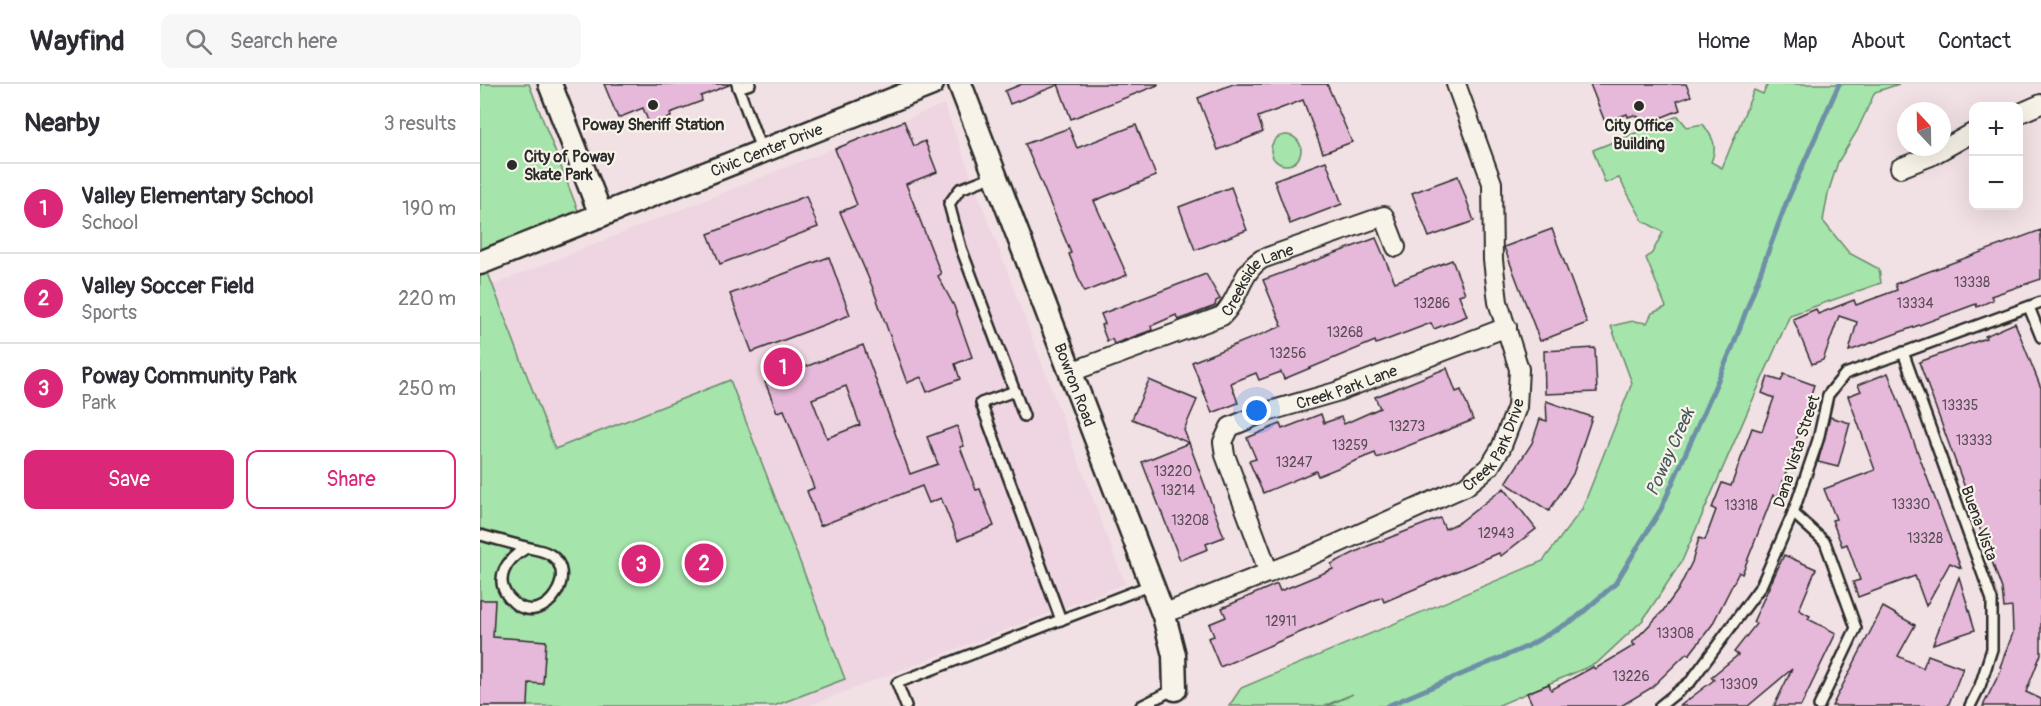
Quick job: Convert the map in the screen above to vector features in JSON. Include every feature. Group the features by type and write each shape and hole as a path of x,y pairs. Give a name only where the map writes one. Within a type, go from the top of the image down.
{"street":[{"path":"550,84 601,215"},
{"name":"Civic Center Drive","path":"480,263 932,84"},
{"name":"Bowron Road","path":"960,84 1163,614 1174,655 1175,688"},
{"name":"Creek Park Drive","path":"1163,614 1269,573 1466,486 1490,466 1501,448 1512,423 1520,387 1519,369 1498,302 1493,260 1492,183 1456,84"},
{"path":"2023,112 2041,105"},
{"path":"1900,168 1930,156 1969,135"},
{"name":"Creekside Lane","path":"1071,372 1222,316 1230,309 1247,272 1254,264 1386,209 1396,247"},
{"name":"Creek Park Lane","path":"1269,573 1225,455 1223,442 1230,428 1263,413 1336,392 1507,327"}],"lane":[{"path":"750,84 738,86 762,152"},
{"path":"996,175 960,189 949,204 961,248 1024,416"},
{"name":"Dana Vista Street","path":"1660,706 1691,681 1761,586 1793,513 1818,440 1828,395 1845,374 2041,302"},
{"path":"2029,307 2041,338"},
{"name":"Buena Vista","path":"1903,352 1992,600 1992,650 1980,686 1970,706"},
{"path":"1015,391 981,403 1061,620"},
{"path":"1793,513 1825,542 1856,628 1819,706"},
{"path":"480,535 525,549 542,551 551,556 561,572 558,592 545,606 535,608 516,604 504,590 502,580 507,562 525,549"},
{"path":"906,706 897,683 1152,585"},
{"path":"1141,706 1175,688"}],"shaded area":[{"path":"944,104 1125,584 808,706 653,706 493,285"}],"green space":[{"path":"480,84 529,84 579,213 480,251"},
{"path":"1768,84 1899,84 1875,92 1857,131 1838,162 1828,193 1823,221 1849,253 1879,269 1881,283 1790,315 1682,561 1643,620 1597,663 1497,706 1327,706 1353,694 1324,706 1229,706 1241,688 1543,561 1582,509 1632,383 1611,326 1633,321 1647,323 1652,313 1666,307 1646,258 1652,253 1663,232 1643,221 1619,178 1605,183 1593,150 1678,116 1687,127 1703,124 1714,146 1711,162 1722,168 1754,90 1763,94"},
{"path":"1286,135 1292,136 1300,144 1300,156 1292,164 1286,165 1280,164 1272,156 1271,150 1272,144 1280,136"},
{"path":"480,252 555,449 730,380 845,679 774,706 480,706"}],"building":[{"name":"Poway Sheriff Station","path":"604,84 729,85 701,96 702,101 670,113 671,117 650,126 643,108 618,118"},
{"path":"1022,84 1058,85 1010,104 1005,91"},
{"path":"1058,84 1158,84 1158,85 1071,119"},
{"path":"1233,84 1327,84 1352,142 1323,153 1303,100 1258,117 1263,132 1218,150 1198,98"},
{"name":"City Office Building","path":"1590,84 1686,84 1691,96 1677,101 1680,110 1650,122 1634,115 1628,117 1627,114 1605,122"},
{"path":"904,121 914,146 925,141 937,172 906,184 941,274 938,276 954,306 972,357 955,364 960,379 927,392 921,377 907,383 872,286 840,212 857,205 835,149"},
{"path":"1136,125 1156,176 1094,201 1127,275 1084,292 1069,254 1071,253 1025,144 1069,128 1077,148"},
{"path":"1326,161 1342,204 1290,224 1274,180"},
{"path":"1458,176 1474,221 1429,237 1412,193"},
{"path":"1231,187 1247,230 1195,250 1179,207"},
{"path":"806,196 818,227 720,264 708,234"},
{"path":"1552,229 1587,323 1540,341 1504,247"},
{"path":"2041,230 2041,279 1991,296 1993,300 1977,307 1976,304 1849,351 1857,322 1839,316 1823,360 1812,364 1793,319 1816,309 1818,314 1854,300 1856,305 1897,290 1895,284"},
{"path":"1376,238 1395,282 1452,260 1465,293 1459,295 1467,316 1434,329 1431,323 1376,344 1375,341 1284,379 1281,372 1259,380 1256,373 1231,383 1238,403 1212,413 1192,362 1282,326 1263,280"},
{"path":"829,257 850,315 752,352 730,294"},
{"path":"1206,274 1220,299 1216,301 1215,306 1178,320 1176,315 1151,326 1152,330 1114,344 1112,339 1107,341 1101,325 1105,324 1101,314"},
{"path":"2015,323 2041,388 2041,654 2026,692 2041,699 2041,706 1983,706 2002,668 2000,667 2013,633 2012,607 2004,608 2002,589 1919,362 1986,338 1985,336"},
{"path":"863,345 910,474 938,464 927,437 957,426 964,446 960,447 976,490 980,489 994,526 958,540 941,498 929,503 922,486 820,526 807,491 814,488 784,410 777,412 765,382","holes":["846,386 860,425 827,438 812,399"]},
{"path":"1595,348 1597,392 1545,394 1544,351"},
{"path":"1447,368 1456,392 1461,390 1473,420 1377,458 1375,453 1318,476 1316,471 1263,493 1249,461 1256,459 1247,438 1280,424 1282,429 1321,414 1324,423 1341,417 1344,424 1380,408 1375,397"},
{"path":"1888,373 1961,568 1950,563 1926,606 1915,576 1858,597 1853,582 1860,580 1847,544 1842,546 1832,520 1836,519 1824,489 1875,470 1848,396 1861,391 1858,385"},
{"path":"1784,374 1814,385 1778,497 1773,495 1742,574 1739,572 1712,625 1689,655 1687,653 1651,688 1621,706 1533,706 1527,693 1549,684 1551,690 1593,667 1595,669 1635,645 1632,643 1662,612 1678,590 1692,562 1699,538 1705,540 1716,510 1712,508 1722,483 1731,486 1752,428 1762,431 1774,398 1762,393 1768,377 1781,381"},
{"path":"1149,380 1197,400 1184,430 1189,443 1132,419"},
{"path":"1546,401 1592,417 1573,474 1549,511 1506,483 1532,443 1540,419 1547,421"},
{"path":"1830,417 1850,423 1838,467 1818,462"},
{"path":"1189,443 1224,537 1206,544 1208,549 1180,560 1142,462"},
{"path":"1504,488 1536,529 1501,556 1499,553 1384,602 1382,597 1220,667 1208,638 1214,636 1209,624 1226,617 1222,608 1277,584 1280,591 1302,582 1333,569 1331,564 1368,546 1440,518 1445,529 1460,522"},
{"path":"1784,555 1816,569 1799,610 1810,616 1808,619 1836,633 1801,706 1774,706 1792,669 1748,706 1680,706 1714,680 1711,677 1738,655 1734,652 1756,624 1753,622"},
{"path":"1959,577 1975,630 1933,644"},
{"path":"480,600 495,600 493,637 546,641 543,684 529,683 528,706 480,706"},
{"path":"1883,607 1915,625 1898,656 1923,668 1928,655 1963,668 1948,706 1832,706"}],"waterway":[{"name":"Poway Creek","path":"1387,706 1526,647 1575,619 1615,584 1661,509 1733,346 1787,201 1839,84"}],"place":[{"name":"Poway Sheriff Station","path":"653,105"},
{"name":"City Office Building","path":"1639,106"},
{"name":"City of Poway Skate Park","path":"512,165"},
{"name":"Valley Elementary School","path":"783,367"},
{"name":"Valley Soccer Field","path":"704,563"},
{"name":"Poway Community Park","path":"641,564"}]}
